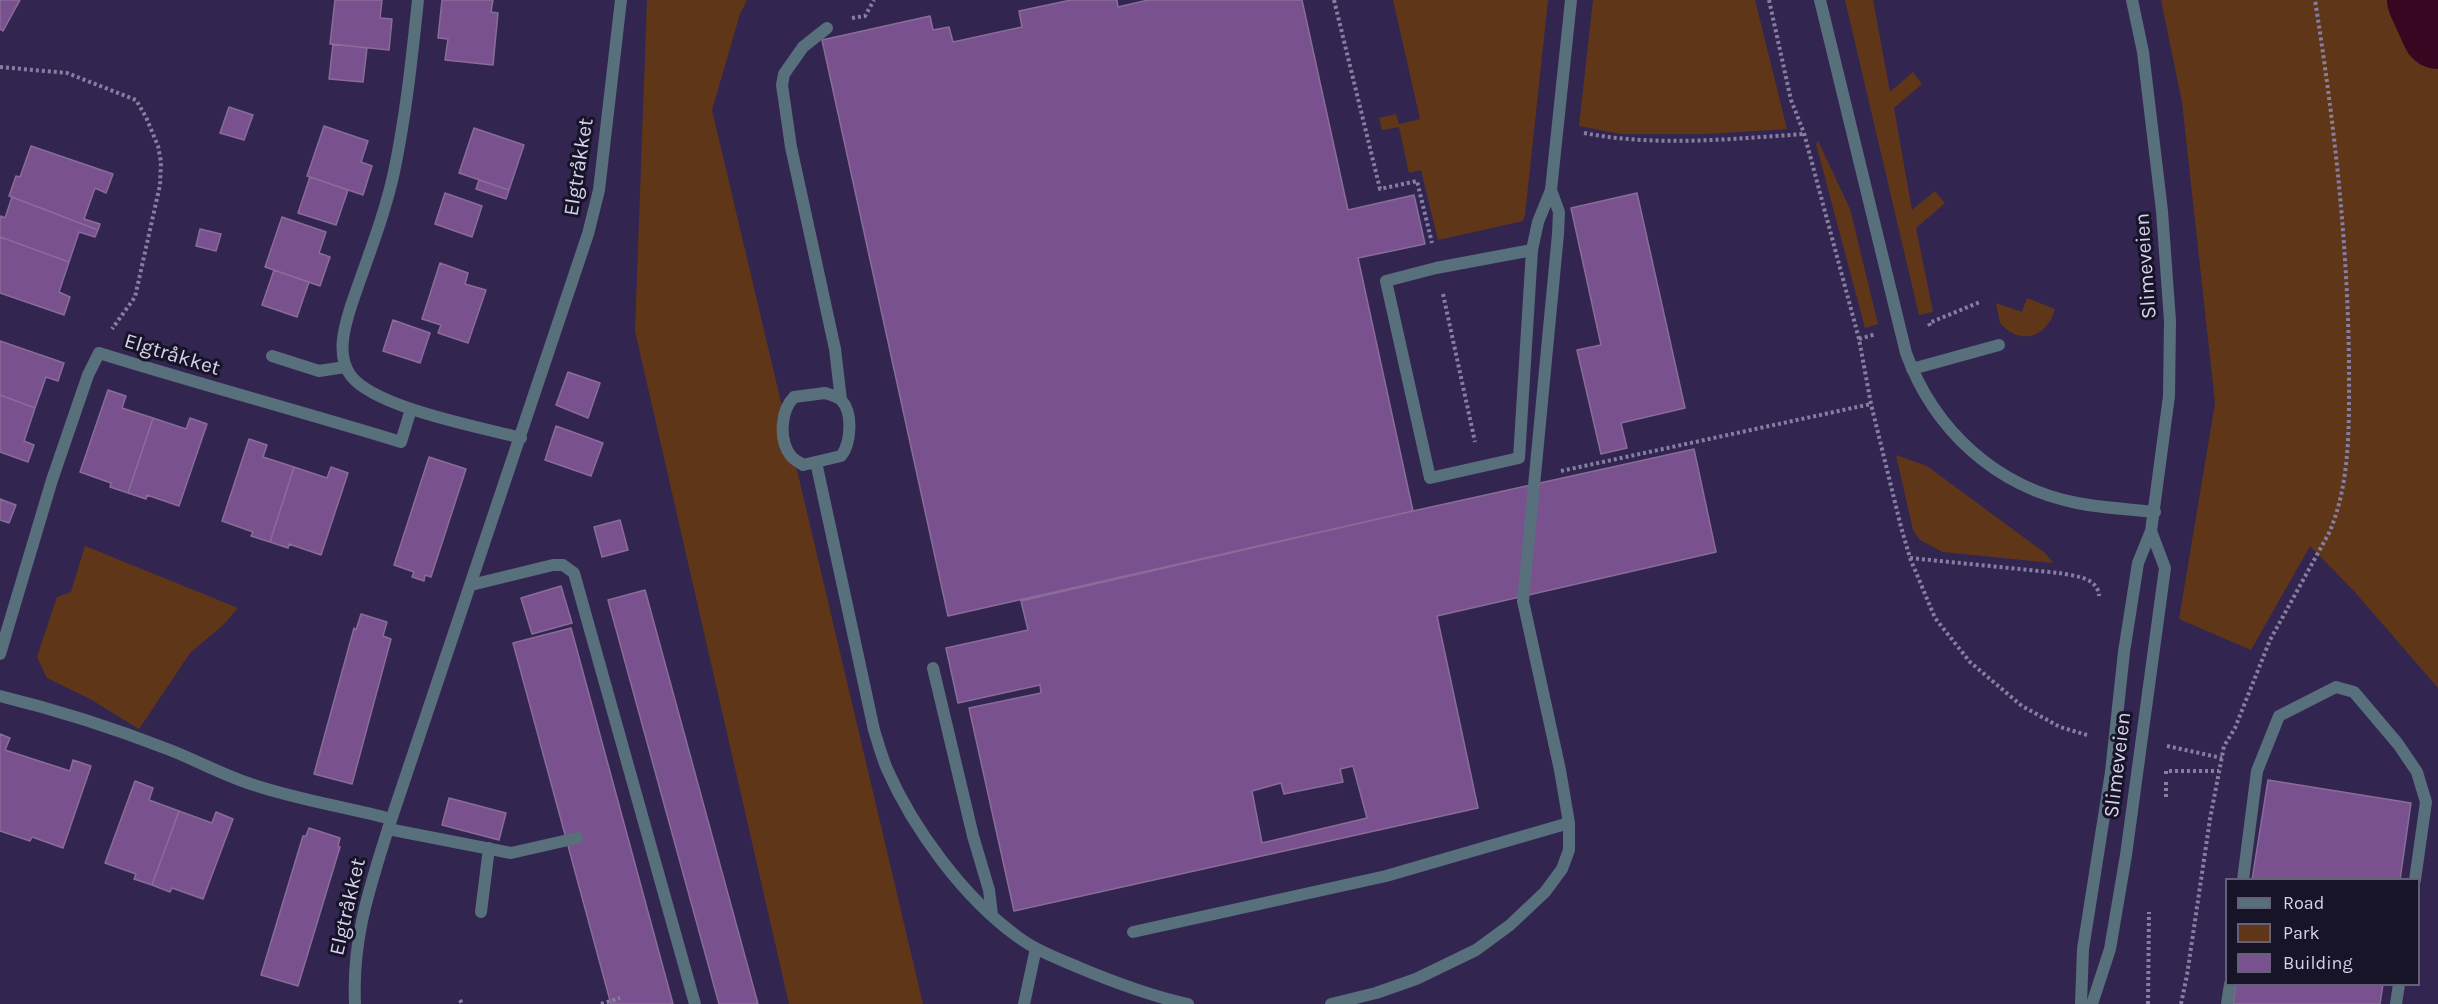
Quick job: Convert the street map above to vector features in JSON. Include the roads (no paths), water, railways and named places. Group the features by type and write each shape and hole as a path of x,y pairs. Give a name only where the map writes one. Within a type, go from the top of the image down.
{"street":[{"path":"418,0 405,107 394,172 346,322 342,342 345,367 359,385 411,408 521,438"},
{"name":"Elgtråkket","path":"355,1004 354,973 357,937 389,824 588,234 599,190 621,0"},
{"path":"1532,250 1436,268 1386,281 1430,478 1519,458 1532,250 1538,222 1551,190 1571,0"},
{"path":"1820,0 1906,353 1912,369 1943,423 1982,462 2014,481 2076,503 2155,512"},
{"name":"Slimeveien","path":"2081,1004 2083,949 2111,772 2124,652 2138,563 2151,531 2155,512 2169,396 2169,299 2162,211 2143,52 2132,0"},
{"path":"827,28 803,47 784,74 782,85 791,147 835,349 841,400"},
{"path":"1331,1004 1376,993 1416,979 1476,950 1510,925 1545,892 1562,869 1569,850 1569,823 1560,770 1522,601 1558,234 1559,212 1551,190"},
{"path":"1912,369 1999,345"},
{"name":"Elgtråkket","path":"0,654 52,480 88,375 99,353 207,387 272,403 400,442 411,408"},
{"path":"272,356 319,371 345,367"},
{"path":"825,393 841,400 847,407 848,440 841,456 816,462 803,465 791,457 783,436 785,410 794,397 825,393"},
{"path":"816,462 874,730 886,768 923,833 948,868 992,915 1019,938 1036,948 1130,989 1188,1004"},
{"name":"Slimeveien","path":"2092,1004 2110,949 2126,855 2165,568 2151,531"},
{"path":"471,585 553,565 563,565 574,573 694,1004"},
{"path":"933,668 971,827 989,890 992,915"},
{"path":"2243,878 2256,771 2279,716 2336,687 2354,692 2417,772 2426,802 2415,878"},
{"path":"0,696 76,717 145,741 254,785 389,824 511,853 577,838"},
{"path":"1133,932 1386,876 1569,823"},
{"path":"481,912 489,848"},
{"path":"1024,1004 1036,948"},
{"path":"2227,1004 2230,986"},
{"path":"2396,1004 2399,986"}],"waterway":[{"path":"2423,0 2438,33"}]}
